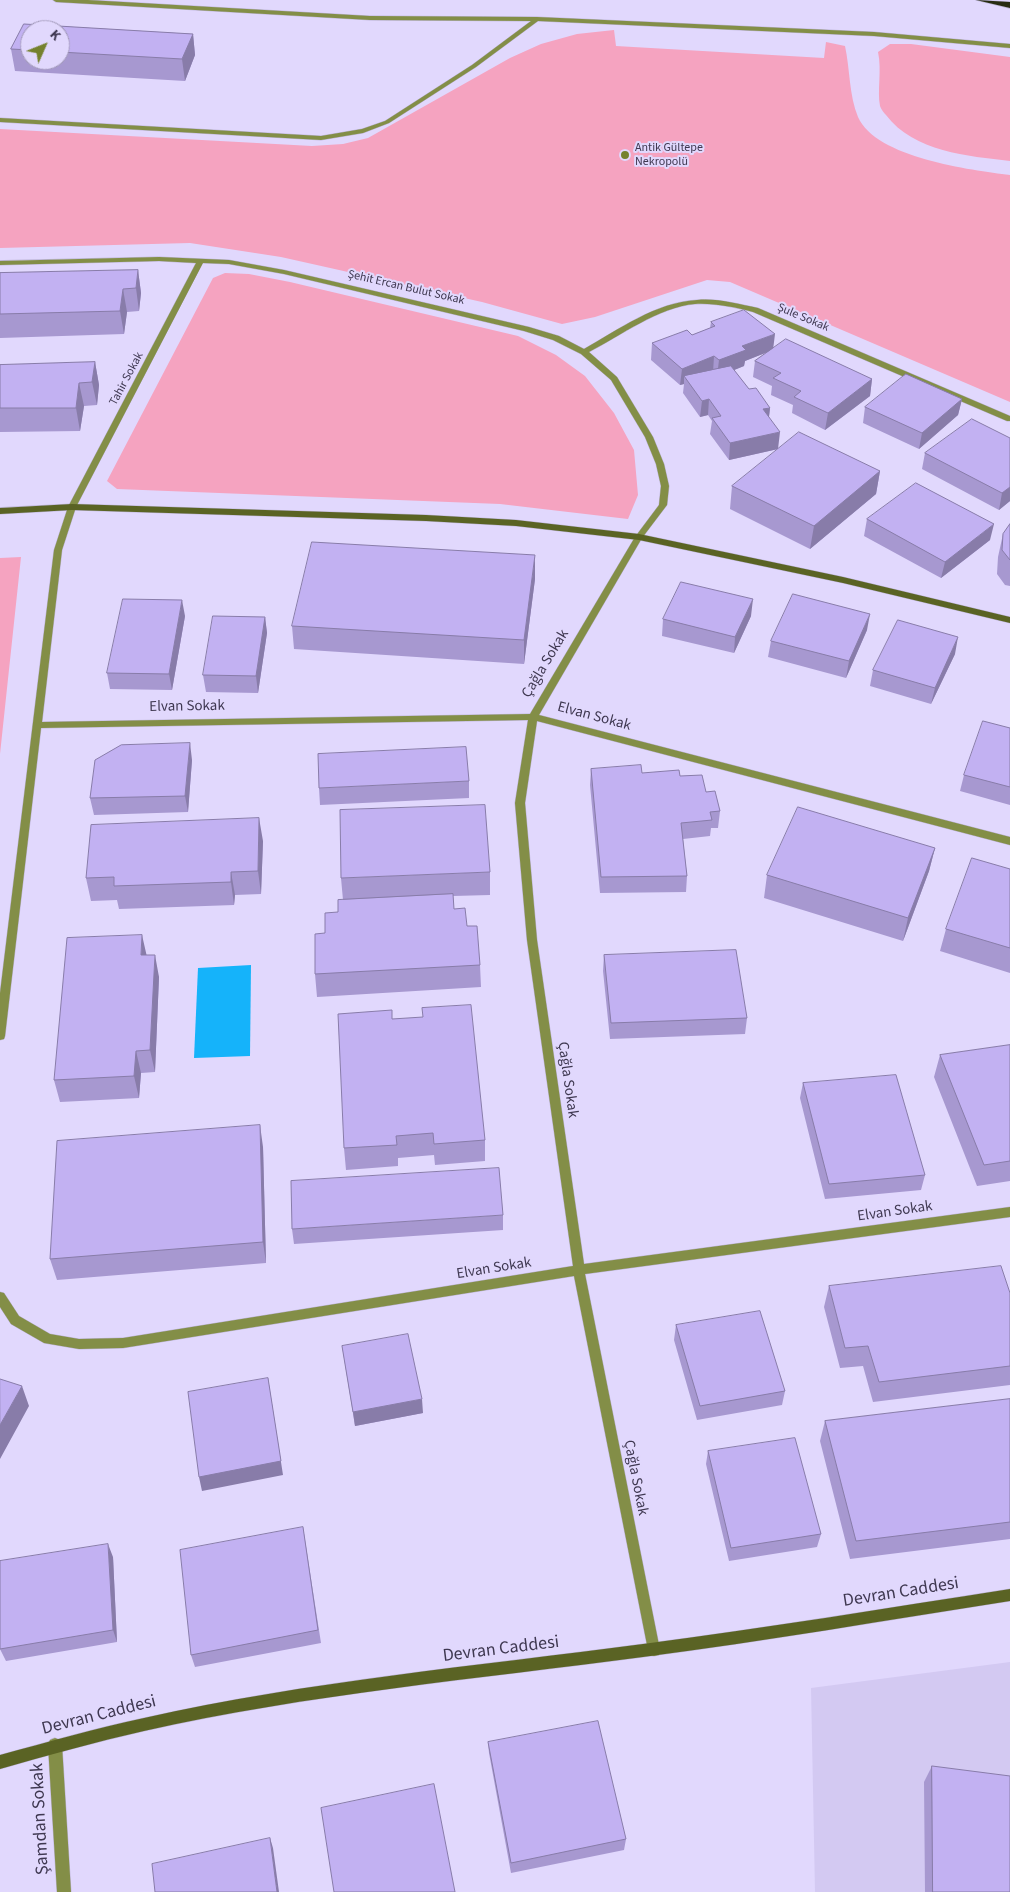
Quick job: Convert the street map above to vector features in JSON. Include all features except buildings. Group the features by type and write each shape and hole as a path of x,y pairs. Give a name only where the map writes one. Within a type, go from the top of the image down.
{"highway":[{"path":"981,0 1010,5"}],"main road":[{"path":"0,511 72,507 426,518 516,523 640,537 843,580 1010,620"},
{"name":"Devran Caddesi","path":"0,1762 56,1744 120,1728 189,1714 397,1682 654,1650 1010,1595"}],"street":[{"path":"56,0 370,18 537,19 874,34 1010,46"},
{"path":"0,120 321,138 363,131 395,117 474,66 537,19"},
{"name":"Şehit Ercan Bulut Sokak","path":"0,263 100,260 201,260 229,262 284,272 424,304 526,328 556,338 584,352 614,379 649,437 660,464 665,486 663,505 640,537"},
{"name":"Tahir Sokak","path":"72,507 201,260"},
{"name":"Şule Sokak","path":"584,352 664,311 686,303 731,304 755,310 1010,419"},
{"path":"0,1036 58,550 72,507"},
{"name":"Çağla Sokak","path":"640,537 533,717 520,803 532,940 579,1270 654,1650"},
{"name":"Elvan Sokak","path":"38,724 533,717 1010,841"},
{"name":"Elvan Sokak","path":"0,1297 15,1320 48,1339 79,1344 123,1343 579,1270 1010,1213"},
{"name":"Şamdan Sokak","path":"56,1744 64,1892"}],"shaded area":[{"path":"614,30 616,46 824,58 826,42 845,46 855,109 868,131 884,143 926,160 972,170 1010,175 1010,402 730,282 707,280 595,317 562,324 482,302 281,257 190,243 0,248 0,129 312,146 343,144 368,138 510,58 541,44 577,34"},
{"path":"890,44 911,44 1010,57 1010,161 943,150 911,137 898,127 883,111 879,100 880,66 878,52"},
{"path":"225,273 249,274 290,282 518,336 556,355 585,376 614,413 634,450 638,495 628,519 500,504 117,489 107,481 213,278"},
{"path":"21,557 0,754 0,558"},
{"path":"1010,1662 1010,1892 815,1892 811,1688"}],"water":[{"path":"251,965 250,1056 194,1058 198,968"}],"place":[{"name":"Antik Gültepe Nekropolü","path":"625,155"}]}
